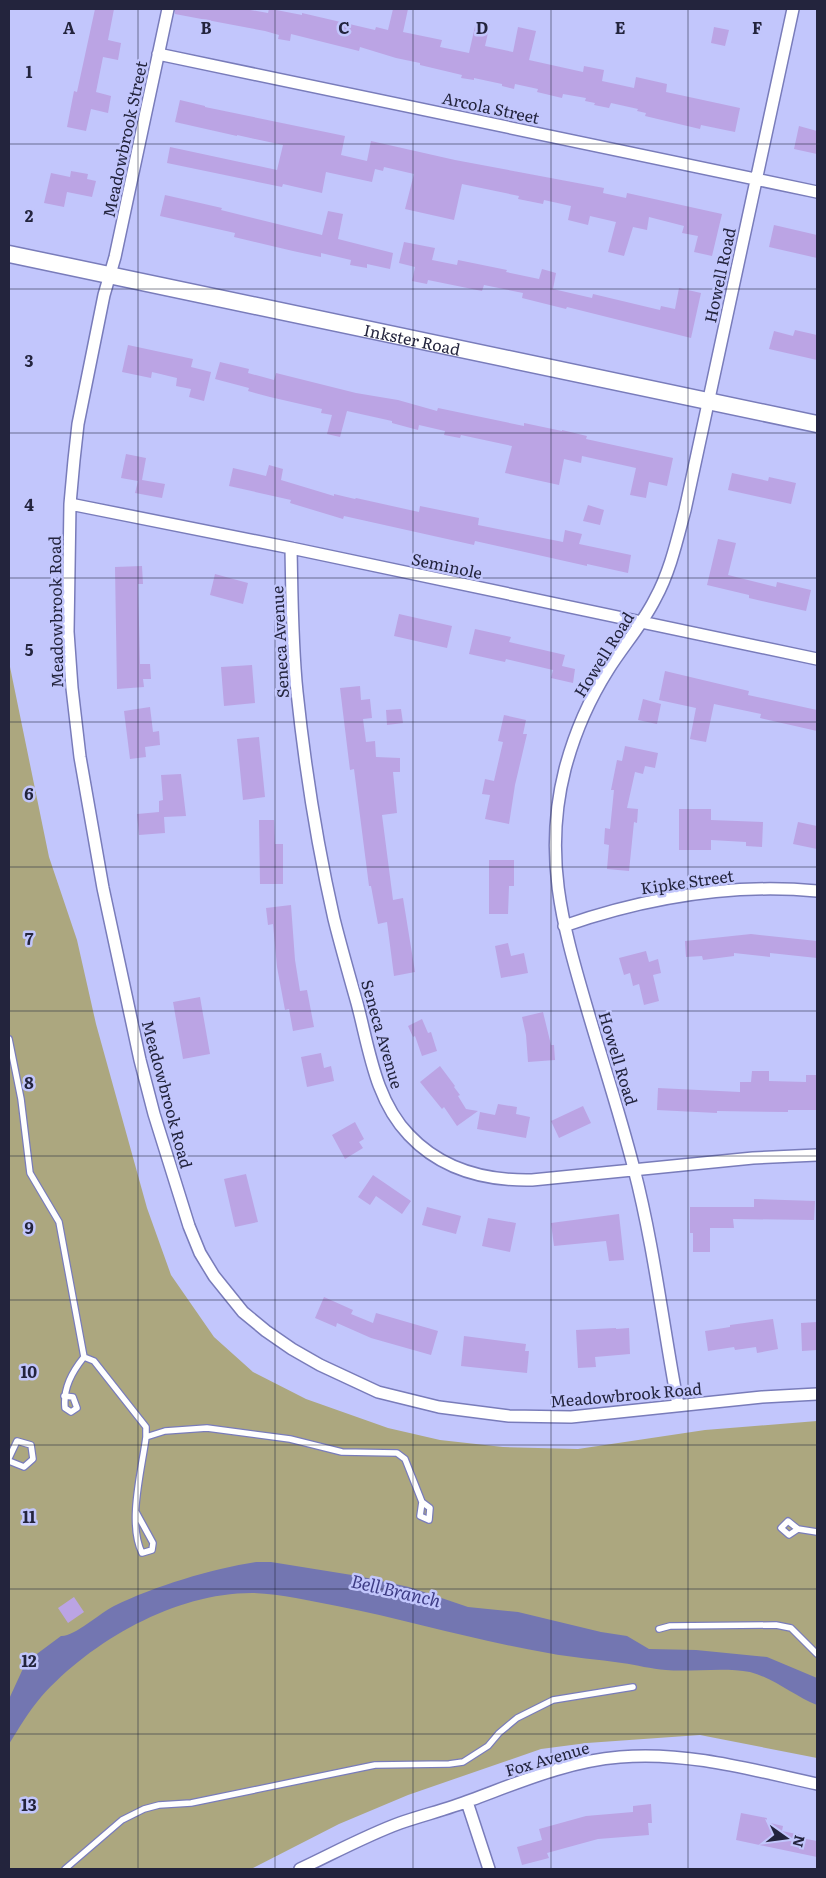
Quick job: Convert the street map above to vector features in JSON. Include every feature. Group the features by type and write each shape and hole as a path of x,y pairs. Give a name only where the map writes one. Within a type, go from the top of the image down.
{"main road":[{"name":"Inkster Road","path":"9,254 817,424"}],"street":[{"name":"Meadowbrook Street","path":"109,275 115,257 168,9"},
{"name":"Howell Road","path":"678,1405 656,1274 634,1169 569,949 564,926 558,895 555,848 558,809 565,770 576,733 592,697 657,597 676,545 686,510 793,9"},
{"name":"Arcola Street","path":"158,54 817,192"},
{"name":"Meadowbrook Road","path":"109,275 78,424 70,504 68,632 72,688 80,757 103,888 127,1006 154,1114 189,1226 200,1253 214,1276 243,1312 292,1349 320,1365 378,1392 408,1401 468,1412 541,1418 598,1415 678,1405 817,1394"},
{"name":"Seminole","path":"70,504 291,548 817,659"},
{"name":"Seneca Avenue","path":"291,548 292,611 297,690 320,850 334,920 377,1080 390,1110 408,1135 427,1152 452,1166 483,1177 510,1181 753,1158 817,1155"},
{"name":"Kipke Street","path":"564,926 624,908 685,895 747,890 817,891"},
{"name":"Fox Avenue","path":"300,1869 398,1824 467,1802 547,1772 585,1762 619,1757 670,1757 703,1761 817,1784"},
{"path":"467,1802 489,1869"}],"lane":[{"path":"9,1039 22,1099 30,1173 59,1222 84,1357 72,1372 64,1396"},
{"path":"84,1357 94,1361 146,1427 136,1512 137,1544 142,1553 152,1550 153,1543 136,1512"},
{"path":"146,1437 166,1432 207,1428 290,1440 342,1452 397,1453 405,1459 422,1502"},
{"path":"17,1441 31,1445 33,1459 24,1467 9,1460 17,1441"},
{"path":"798,1529 817,1532"},
{"path":"659,1629 670,1626 776,1625 791,1628 817,1654"},
{"path":"65,1869 122,1820 144,1809 159,1805 191,1803 375,1764 450,1764 462,1762 488,1746 499,1733 517,1718 553,1700 633,1687"}],"shaded area":[{"path":"9,662 49,857 77,940 96,1024 147,1208 171,1275 214,1337 253,1372 306,1399 388,1428 440,1440 503,1447 578,1449 705,1430 817,1421 817,1758 700,1735 587,1743 541,1749 408,1795 339,1824 251,1869 9,1869"}],"water":[{"name":"Bell Branch","path":"256,1562 271,1562 358,1576 409,1587 468,1607 518,1612 601,1632 627,1636 649,1649 696,1650 767,1657 817,1678 817,1705 767,1678 750,1672 730,1670 666,1670 557,1655 495,1643 337,1606 285,1596 254,1593 225,1595 195,1601 166,1610 138,1623 111,1639 62,1676 41,1697 9,1744 9,1699 26,1662 61,1636 73,1633 114,1606 165,1585 202,1574"}],"building":[{"path":"95,9 114,9 108,40 121,43 118,60 103,57 96,92 111,96 108,113 91,109 86,131 67,127 74,91 77,92"},
{"path":"175,9 245,9 268,13 269,9 271,9 302,15 302,13 375,30 376,27 388,30 393,9 408,9 403,32 442,40 440,47 469,53 476,22 490,24 485,46 513,52 518,27 536,31 529,60 583,72 584,66 604,70 602,81 634,88 636,77 667,84 666,92 740,108 735,132 701,125 700,129 645,116 646,113 637,111 638,109 611,103 609,108 594,105 595,103 585,101 586,98 563,94 562,98 537,92 538,89 515,84 514,89 502,86 502,84 474,78 474,80 461,78 462,75 360,47 359,51 291,34 290,41 278,39 279,35 265,31 175,14"},
{"path":"714,27 729,30 725,46 711,43"},
{"path":"180,100 205,107 345,136 341,155 367,161 371,141 455,160 604,188 603,193 626,198 627,193 722,214 712,256 694,252 698,236 682,233 684,226 649,217 647,230 633,227 624,256 608,252 616,222 590,216 588,225 568,220 571,206 544,200 543,204 518,199 519,196 462,184 454,220 405,209 414,174 384,167 383,171 375,169 372,182 326,172 322,193 283,184 282,187 167,163 170,147 277,170 283,145 175,122"},
{"path":"799,126 817,131 817,154 794,149"},
{"path":"71,171 88,174 87,179 96,181 92,197 67,192 64,207 44,203 51,173 70,177"},
{"path":"165,195 322,235 328,211 343,214 338,239 393,253 390,269 367,264 367,268 350,265 351,260 321,253 321,257 293,251 234,237 235,233 160,216"},
{"path":"774,225 817,235 817,258 769,247"},
{"path":"404,242 435,248 432,260 457,265 458,260 539,279 542,269 556,273 553,289 592,298 593,294 660,310 661,306 675,309 679,288 701,293 691,338 567,307 566,309 522,298 523,293 484,285 482,291 428,280 427,284 412,281 415,267 399,263"},
{"path":"795,330 817,335 817,360 769,349 774,331 793,336"},
{"path":"128,345 193,359 191,367 211,372 204,401 189,397 191,389 176,386 177,378 152,372 151,378 122,372"},
{"path":"220,362 249,369 248,373 274,380 276,373 356,393 398,400 437,411 438,408 524,426 524,423 562,430 587,436 586,439 673,458 667,486 649,482 646,498 630,495 636,468 582,456 581,463 564,459 559,485 505,473 512,446 461,435 460,438 444,435 445,431 419,425 418,430 392,423 392,421 347,411 340,437 327,434 332,415 321,413 322,409 248,391 249,388 215,379"},
{"path":"126,454 146,458 142,480 165,484 162,498 135,493 138,481 121,478"},
{"path":"269,465 283,469 281,480 334,496 334,494 356,498 419,512 420,506 479,518 478,525 563,542 565,530 582,534 579,544 631,555 628,573 587,564 587,566 475,541 474,545 344,516 343,519 290,503 291,500 229,486 233,468 266,476"},
{"path":"732,473 768,481 769,477 796,483 791,504 728,490"},
{"path":"588,505 604,510 600,525 583,521"},
{"path":"718,539 736,543 728,575 776,587 777,582 811,590 806,611 749,598 749,595 707,585"},
{"path":"142,566 143,584 138,584 140,664 150,664 151,679 143,679 144,687 117,689 115,567"},
{"path":"215,574 248,583 243,604 210,595"},
{"path":"399,614 452,626 447,648 394,636"},
{"path":"475,629 511,637 509,642 565,655 562,666 575,669 573,683 551,678 553,670 506,659 505,662 469,654"},
{"path":"252,665 255,703 224,706 221,667"},
{"path":"665,671 749,691 748,695 817,710 817,731 760,718 761,714 714,704 706,742 690,739 696,708 659,700"},
{"path":"360,686 361,700 370,699 372,718 363,719 366,742 375,741 376,757 400,758 400,772 393,772 397,813 382,815 393,900 403,898 415,972 394,976 387,922 378,924 371,886 369,886 354,769 350,770 340,688"},
{"path":"643,699 661,704 657,724 638,720"},
{"path":"150,707 153,732 159,731 160,745 145,747 146,757 130,759 124,711"},
{"path":"401,709 403,723 387,725 386,710"},
{"path":"504,715 526,720 523,734 527,734 515,785 509,824 485,819 490,795 482,794 485,779 494,781 503,742 498,741"},
{"path":"259,737 265,797 243,800 237,739"},
{"path":"625,746 658,753 655,768 645,766 643,774 635,772 627,808 638,809 637,823 634,822 629,871 607,869 609,845 604,844 605,828 610,829 614,790 611,790 617,760 622,761"},
{"path":"181,774 186,816 164,817 165,833 139,835 137,814 159,812 159,801 163,800 161,775"},
{"path":"679,809 711,809 711,820 763,822 762,847 746,846 746,842 711,840 711,850 679,850"},
{"path":"259,820 274,820 275,844 283,844 283,884 260,884"},
{"path":"798,822 817,826 817,849 793,844"},
{"path":"489,860 514,860 514,886 509,886 508,914 489,914"},
{"path":"291,905 295,960 300,991 307,990 314,1027 293,1031 289,1009 285,1010 277,967 273,924 268,925 266,908"},
{"path":"751,934 817,941 817,958 770,953 770,957 734,953 734,956 703,960 702,956 686,957 685,941"},
{"path":"508,943 511,956 524,953 528,973 501,978 495,946"},
{"path":"646,951 649,962 658,959 661,973 653,975 659,1001 644,1005 639,984 633,986 630,973 624,975 619,958"},
{"path":"200,997 210,1054 183,1059 173,1002"},
{"path":"543,1012 551,1045 554,1045 555,1060 528,1062 526,1035 522,1017"},
{"path":"422,1019 428,1033 431,1032 437,1051 422,1056 415,1036 413,1037 408,1026"},
{"path":"321,1053 324,1068 331,1066 334,1081 307,1087 301,1057"},
{"path":"440,1066 455,1086 460,1095 458,1096 466,1109 478,1111 457,1126 444,1107 442,1109 420,1082"},
{"path":"752,1071 769,1071 769,1081 806,1082 806,1075 817,1075 817,1110 788,1110 788,1112 717,1111 717,1113 657,1110 658,1088 740,1092 740,1082 751,1082"},
{"path":"498,1104 517,1107 516,1114 530,1117 526,1138 477,1129 480,1112 495,1115"},
{"path":"583,1106 591,1123 559,1138 551,1121"},
{"path":"355,1122 364,1139 359,1142 363,1148 345,1159 332,1135"},
{"path":"246,1174 258,1222 235,1227 224,1179"},
{"path":"373,1175 411,1201 402,1214 376,1196 370,1205 358,1197"},
{"path":"754,1199 815,1201 814,1220 733,1219 734,1228 710,1228 710,1252 693,1252 693,1233 690,1233 690,1207 754,1207"},
{"path":"427,1207 461,1216 456,1234 422,1225"},
{"path":"619,1214 624,1260 609,1261 606,1241 554,1246 551,1223"},
{"path":"488,1218 516,1223 510,1252 482,1246"},
{"path":"324,1297 353,1310 351,1314 373,1323 376,1313 438,1331 431,1355 371,1338 337,1323 336,1327 315,1318"},
{"path":"773,1319 778,1349 757,1353 756,1347 735,1350 734,1347 708,1351 705,1331 730,1327 730,1325"},
{"path":"817,1322 817,1350 802,1351 801,1323"},
{"path":"629,1328 630,1354 595,1357 596,1367 578,1368 576,1330"},
{"path":"464,1336 526,1344 525,1351 529,1351 527,1373 461,1366"},
{"path":"74,1597 84,1612 68,1623 58,1608"},
{"path":"651,1804 652,1823 648,1823 649,1835 598,1839 547,1853 549,1858 522,1865 517,1847 542,1840 539,1829 586,1816 633,1812 633,1806"},
{"path":"741,1813 767,1818 766,1822 783,1826 782,1831 801,1835 801,1838 817,1841 817,1857 736,1840"}]}
